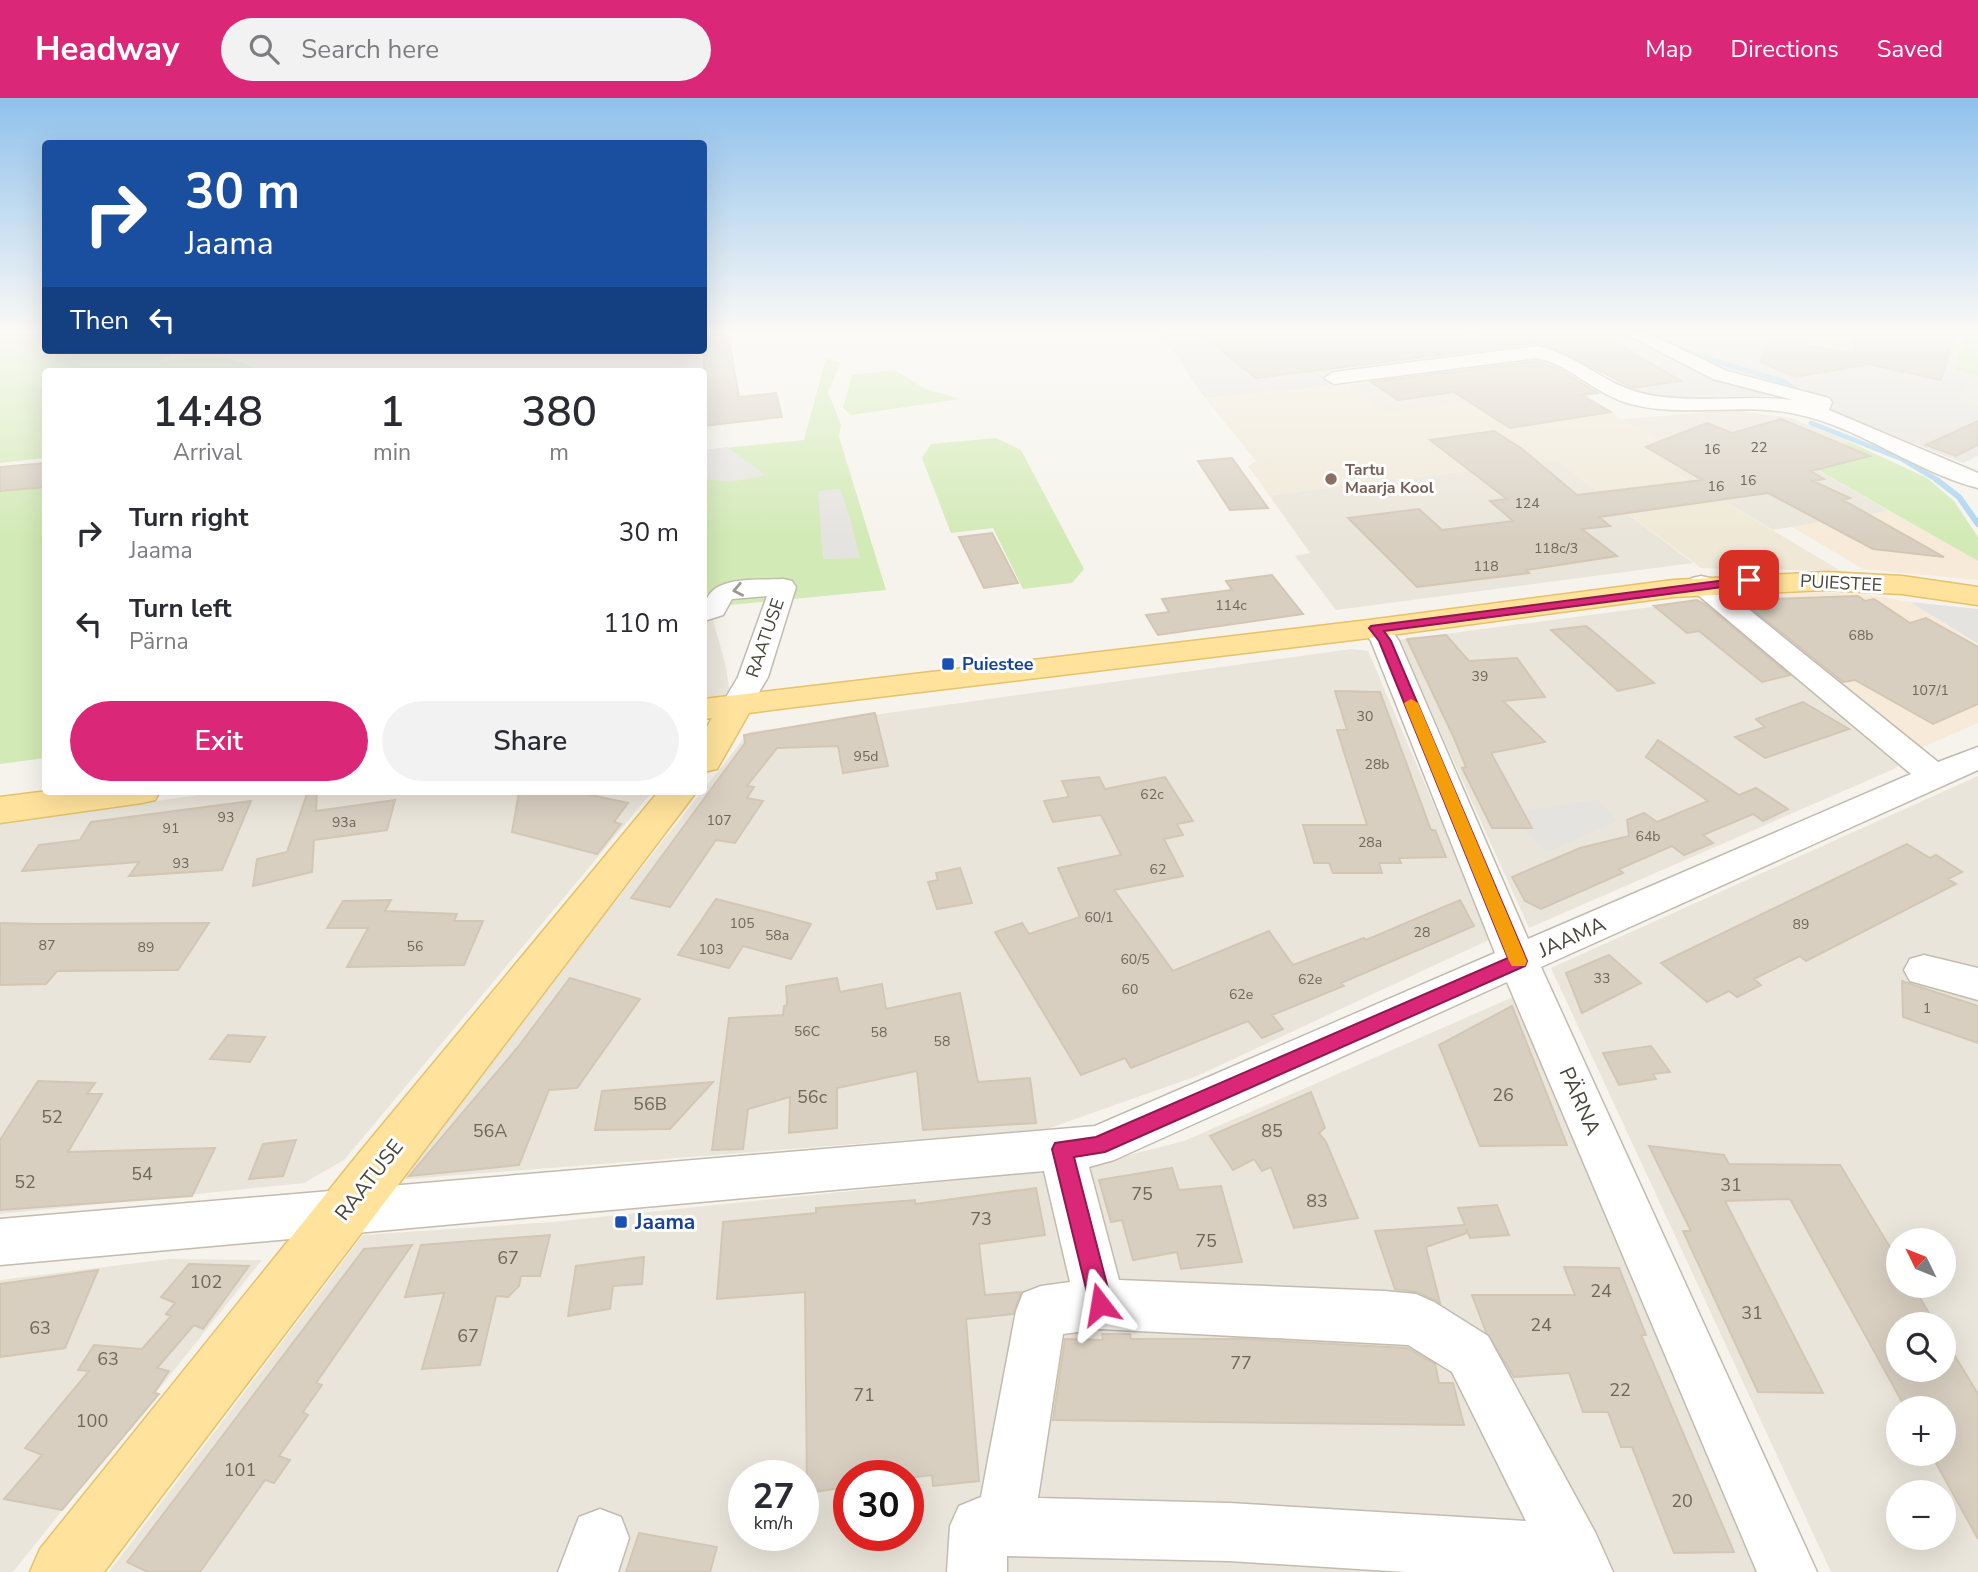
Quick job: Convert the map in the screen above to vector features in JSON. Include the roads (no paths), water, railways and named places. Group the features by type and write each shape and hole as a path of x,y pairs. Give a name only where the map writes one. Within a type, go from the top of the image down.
{"main road":[{"name":"PUIESTEE","path":"707,709 1376,628 1701,584 1805,581 1974,594"},
{"name":"RAATUSE","path":"707,756 737,704"},
{"path":"0,810 112,795"},
{"name":"RAATUSE","path":"63,1572 343,1212 676,795"}],"street":[{"path":"1654,403 1684,406 1728,403"},
{"path":"1776,403 1818,413 1978,481"},
{"path":"1818,413 1822,403"},
{"path":"1701,584 1935,776"},
{"name":"RAATUSE","path":"707,612 713,609 722,594 738,589 783,587 753,677 737,704"},
{"name":"PÄRNA","path":"1376,628 1385,641 1518,961 1787,1572"},
{"name":"JAAMA","path":"0,1242 1098,1146 1976,759"},
{"path":"1924,970 1978,984"},
{"path":"1062,1149 1100,1304"},
{"path":"1100,1304 1384,1316 1416,1320 1470,1354 1578,1563 1229,1532 991,1549 1041,1311 1100,1304"}],"waterway":[{"path":"1811,423 1902,459 1939,481"},
{"path":"1937,480 1959,497 1978,524"}],"place":[{"name":"Tartu Maarja Kool","path":"1331,479"},
{"name":"Puiestee","path":"948,664"},
{"name":"Jaama","path":"621,1222"}]}
